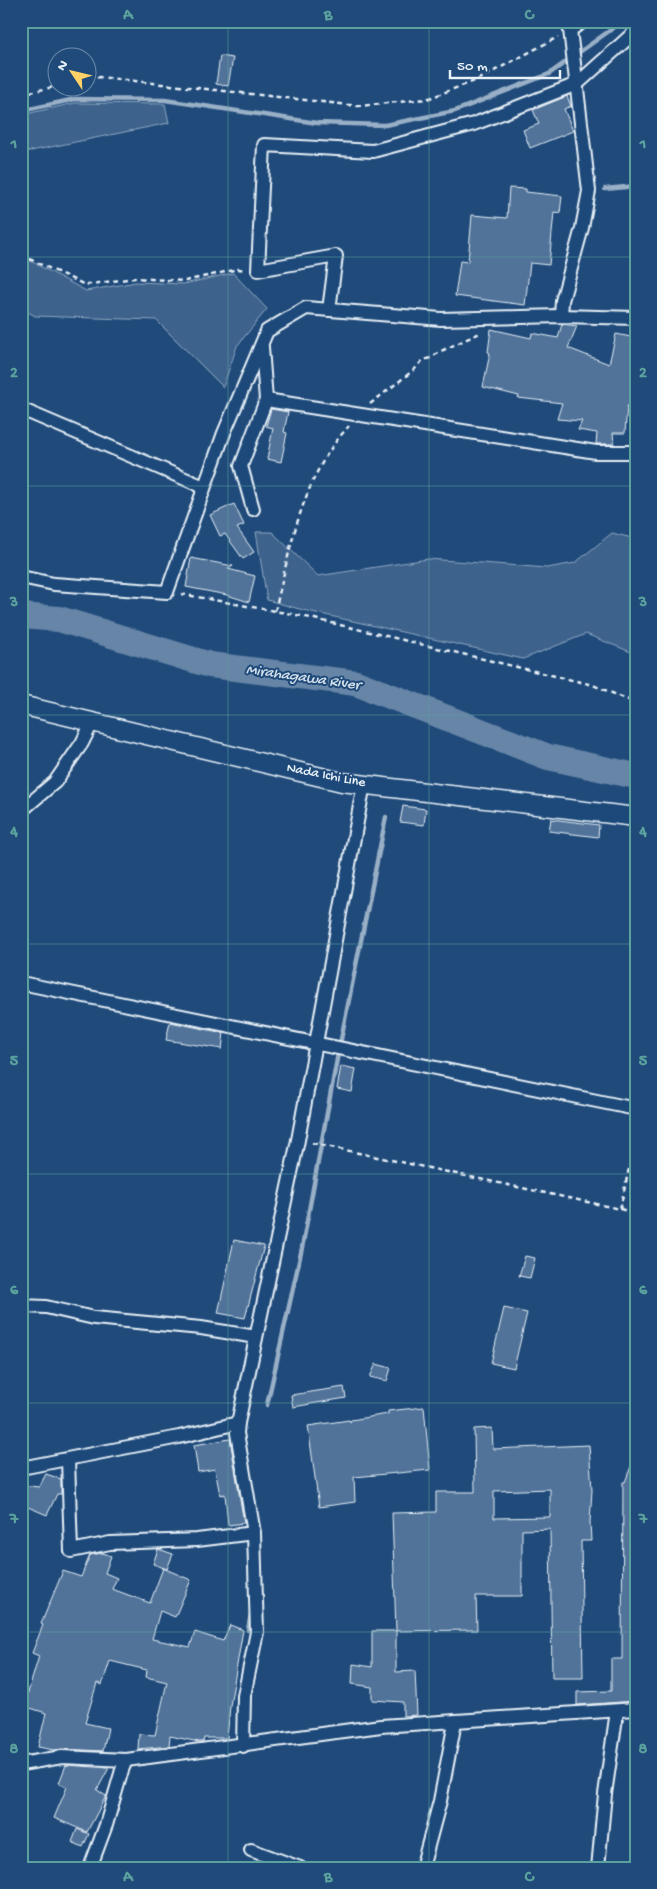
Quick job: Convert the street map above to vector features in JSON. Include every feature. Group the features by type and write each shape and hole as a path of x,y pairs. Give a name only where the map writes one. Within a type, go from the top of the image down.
{"main road":[{"name":"Nada Ichi Line","path":"21,704 342,782 636,816"}],"street":[{"path":"561,316 562,302 582,228 588,191 570,29 584,21"},
{"path":"329,310 336,256 258,270 264,145 373,152 474,124 576,80 636,31"},
{"path":"21,577 54,584 167,592 224,434 267,331 306,308 441,319 561,316 636,318"},
{"path":"253,509 241,466 266,400 261,344"},
{"path":"266,400 596,452 636,452"},
{"path":"21,409 204,487"},
{"path":"21,811 55,782 82,743 94,721"},
{"path":"243,1746 244,1696 257,1632 254,1533 237,1433 238,1423 298,1140 364,784"},
{"path":"21,983 316,1045 636,1109"},
{"path":"21,1306 46,1307 94,1318 201,1328 256,1337"},
{"path":"21,1468 179,1437 238,1423"},
{"path":"68,1459 70,1551 110,1543 197,1540 254,1533"},
{"path":"21,1764 62,1757 126,1760 243,1746 381,1726 636,1709"},
{"path":"598,1868 604,1794 617,1711"},
{"path":"422,1868 440,1801 455,1722"},
{"path":"90,1868 106,1825 126,1760"},
{"path":"251,1850 300,1868"}],"path":[{"path":"98,77 359,106 427,100 477,80 570,29"},
{"path":"21,94 48,88"},
{"path":"21,254 85,285 134,278 185,282 238,270 258,270"},
{"path":"167,592 302,616 584,683 636,703"},
{"path":"620,1209 636,1137"},
{"path":"298,1140 636,1213"}],"shaded area":[{"path":"75,103 165,104 169,123 21,153 21,115"},
{"path":"21,256 86,291 136,282 184,284 233,273 267,309 237,346 223,387 156,320 35,316 21,308"},
{"path":"256,532 272,532 318,576 428,559 547,568 575,563 612,533 636,539 636,654 586,634 523,659 303,610 267,600"}],"building":[{"path":"220,56 233,58 228,86 216,84"},
{"path":"567,96 571,106 564,109 573,131 530,148 523,130 539,124 533,110"},
{"path":"509,188 526,189 526,192 562,196 560,213 554,212 549,265 530,263 525,305 455,296 460,261 468,262 472,215 507,218"},
{"path":"562,324 577,326 568,348 609,364 616,334 636,338 636,407 627,406 625,433 613,433 614,444 596,444 597,433 578,430 582,421 557,419 562,403 518,398 519,396 483,387 490,353 488,352 491,329 531,338 532,333 558,338"},
{"path":"271,409 288,412 284,432 287,433 281,462 267,459 273,428 266,426"},
{"path":"234,504 244,525 237,528 254,552 243,559 225,534 220,536 210,515"},
{"path":"191,558 233,566 228,569 255,576 249,602 227,595 186,587"},
{"path":"403,806 426,809 424,825 400,822"},
{"path":"551,819 599,825 598,837 549,831"},
{"path":"170,1022 224,1033 222,1049 166,1040"},
{"path":"341,1066 356,1069 352,1092 337,1089"},
{"path":"234,1240 264,1246 245,1318 218,1313"},
{"path":"525,1256 535,1258 530,1278 519,1276"},
{"path":"504,1308 527,1313 514,1368 491,1363"},
{"path":"376,1364 391,1368 387,1381 370,1377"},
{"path":"344,1387 346,1398 293,1407 291,1395"},
{"path":"424,1407 430,1470 354,1477 355,1502 319,1507 308,1426 349,1420 350,1422 351,1420 388,1414 388,1411"},
{"path":"492,1428 493,1449 589,1445 592,1490 591,1541 581,1541 583,1678 552,1678 550,1529 522,1530 522,1596 476,1596 477,1630 396,1631 392,1513 436,1512 436,1492 475,1492 474,1429","holes":["550,1489 550,1517 494,1518 494,1491"]},
{"path":"230,1439 244,1523 228,1525 225,1494 220,1495 215,1469 198,1472 194,1445"},
{"path":"635,1456 636,1701 577,1705 577,1692 611,1691 611,1659 622,1659 623,1482 625,1482"},
{"path":"46,1474 61,1479 61,1494 57,1494 47,1515 21,1504 21,1485 39,1487"},
{"path":"158,1549 173,1554 167,1569 153,1564"},
{"path":"103,1553 111,1556 105,1573 117,1578 112,1589 150,1603 163,1568 191,1580 175,1617 160,1611 152,1639 190,1647 195,1632 223,1641 230,1625 243,1630 230,1706 227,1738 204,1738 203,1742 199,1742 170,1736 169,1746 138,1749 139,1734 155,1735 167,1682 146,1677 147,1670 110,1661 102,1685 97,1683 85,1723 108,1728 103,1751 54,1750 38,1747 46,1713 24,1706 39,1656 32,1653 43,1625 41,1624 63,1571 81,1577 90,1555"},
{"path":"372,1631 396,1631 396,1672 415,1671 417,1715 403,1716 403,1702 372,1700 372,1687 352,1684 353,1664 372,1667"},
{"path":"66,1765 109,1768 97,1790 106,1796 87,1832 54,1818 67,1787 59,1783"},
{"path":"77,1829 89,1834 83,1847 72,1842"}],"waterway":[{"path":"21,111 75,99 165,100 317,123 385,125 455,111 549,74 623,21"},
{"path":"605,189 636,186"},
{"name":"Mirahagawa River","path":"21,616 59,619 210,665 356,683 548,757 636,776"},
{"path":"267,1405 302,1248 337,1059 386,817"},
{"path":"248,1630 251,1614"}]}
